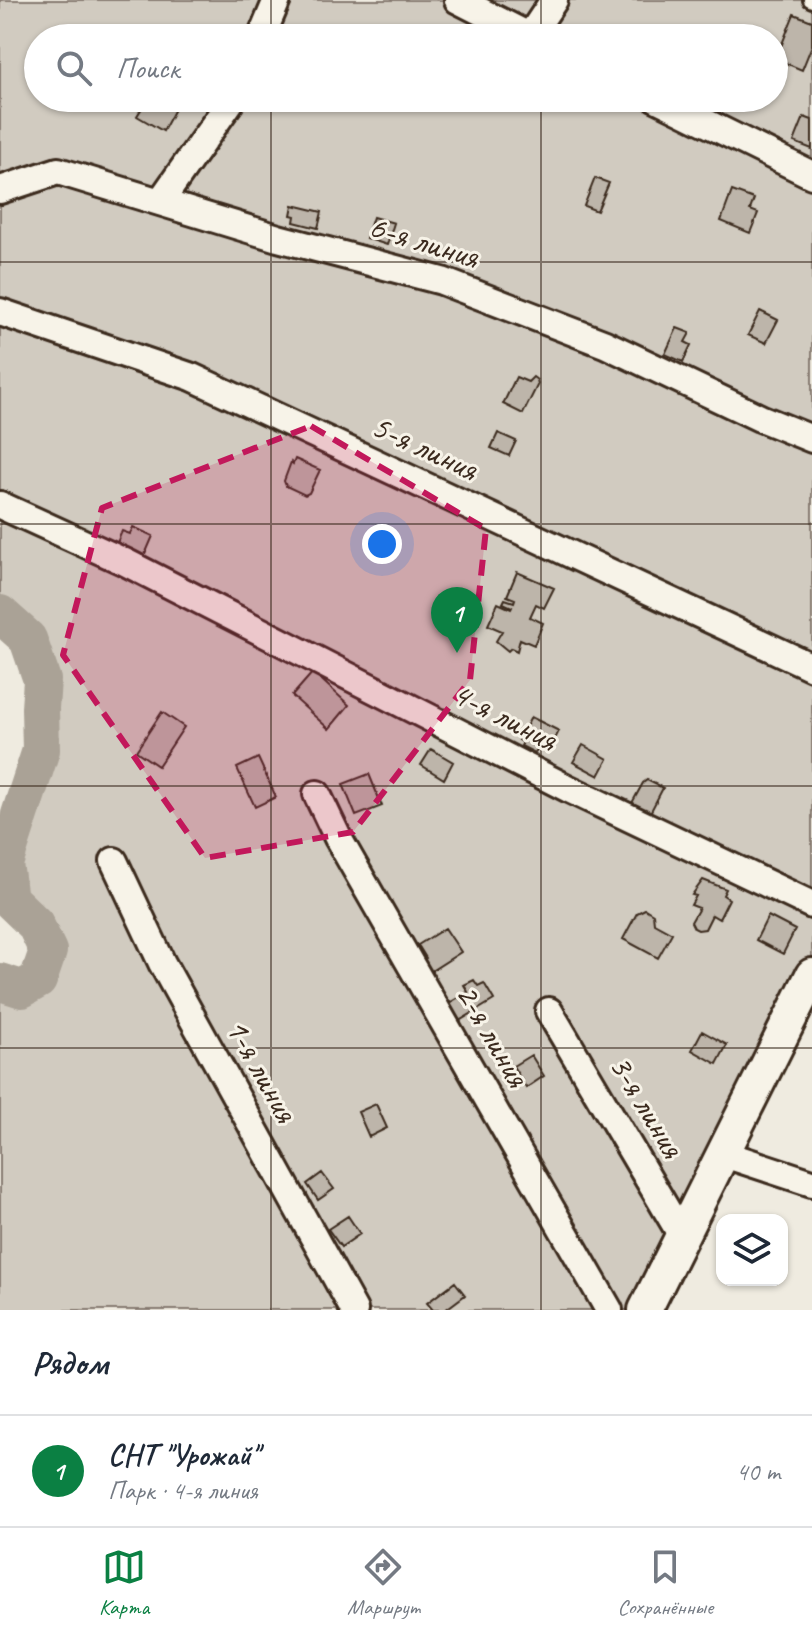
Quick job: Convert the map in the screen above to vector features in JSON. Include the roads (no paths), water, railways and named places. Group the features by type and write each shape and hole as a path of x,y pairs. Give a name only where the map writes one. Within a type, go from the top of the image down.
{"street":[{"path":"267,24 277,0"},
{"path":"458,0 506,24"},
{"path":"540,24 554,0"},
{"path":"160,202 223,112"},
{"path":"684,112 812,175"},
{"name":"6-я линия","path":"0,190 58,171 278,238 442,281 605,344 760,418 812,439"},
{"name":"5-я линия","path":"0,312 192,377 812,667"},
{"name":"4-я линия","path":"0,505 125,562 569,789 812,905"},
{"name":"2-я линия","path":"317,794 338,838 609,1310"},
{"name":"1-я линия","path":"114,861 162,963 354,1310"},
{"path":"645,1310 812,975"},
{"name":"3-я линия","path":"549,1011 682,1236"},
{"path":"724,1154 812,1183"}],"waterway":[{"path":"0,614 28,639 42,680 41,750 4,864 9,899 35,924 48,951 38,980 22,989 0,982"}],"place":[{"name":"СНТ \"Урожай\"","path":"457,653"}]}
